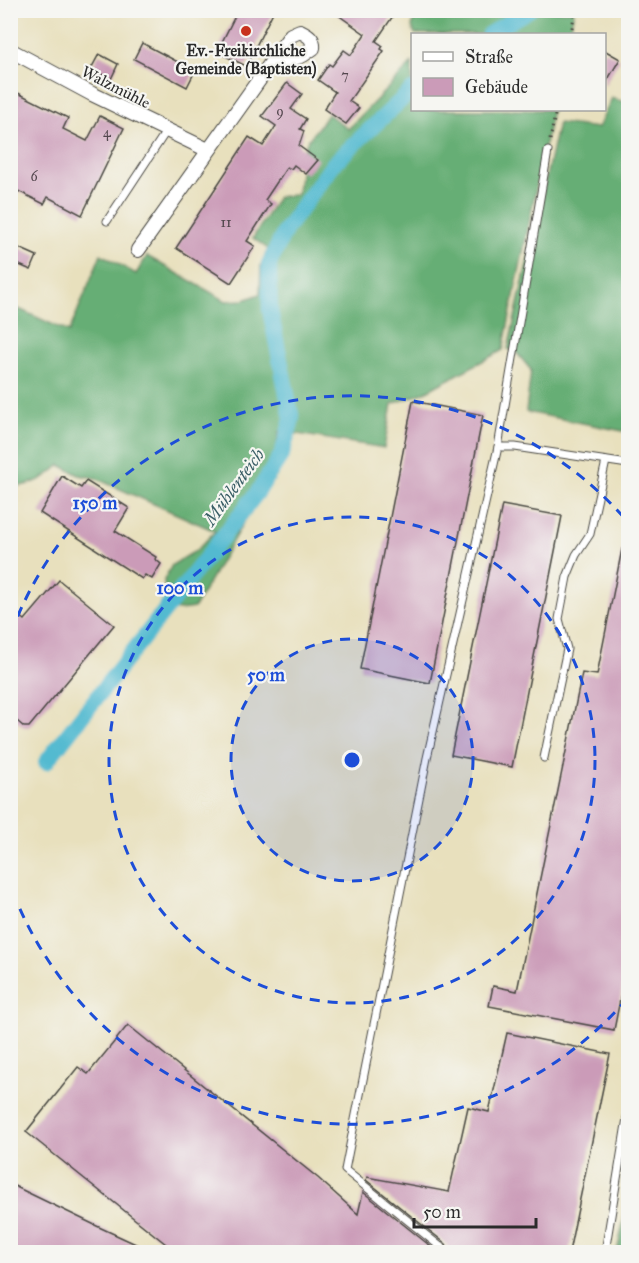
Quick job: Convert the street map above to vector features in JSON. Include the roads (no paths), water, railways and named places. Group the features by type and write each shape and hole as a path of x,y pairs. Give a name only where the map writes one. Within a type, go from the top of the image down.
{"street":[{"name":"Walzmühle","path":"10,50 92,94 208,150"},
{"path":"138,250 270,66"}],"lane":[{"path":"107,221 166,130"},
{"path":"439,1252 442,1248 345,1170 427,758 498,447 548,151"},
{"path":"498,447 515,447 628,464"},
{"path":"544,758 567,649 559,619 567,577 576,555 590,534 606,461"},
{"path":"605,1252 628,1112"}],"waterway":[{"name":"Mühlenteich","path":"491,33 529,10"},
{"name":"Mühlenteich","path":"46,762 257,493 282,454 292,419 270,310 269,264 286,229 334,163 411,91"}],"place":[{"name":"Ev.-Freikirchliche Gemeinde (Baptisten)","path":"246,31"}]}
